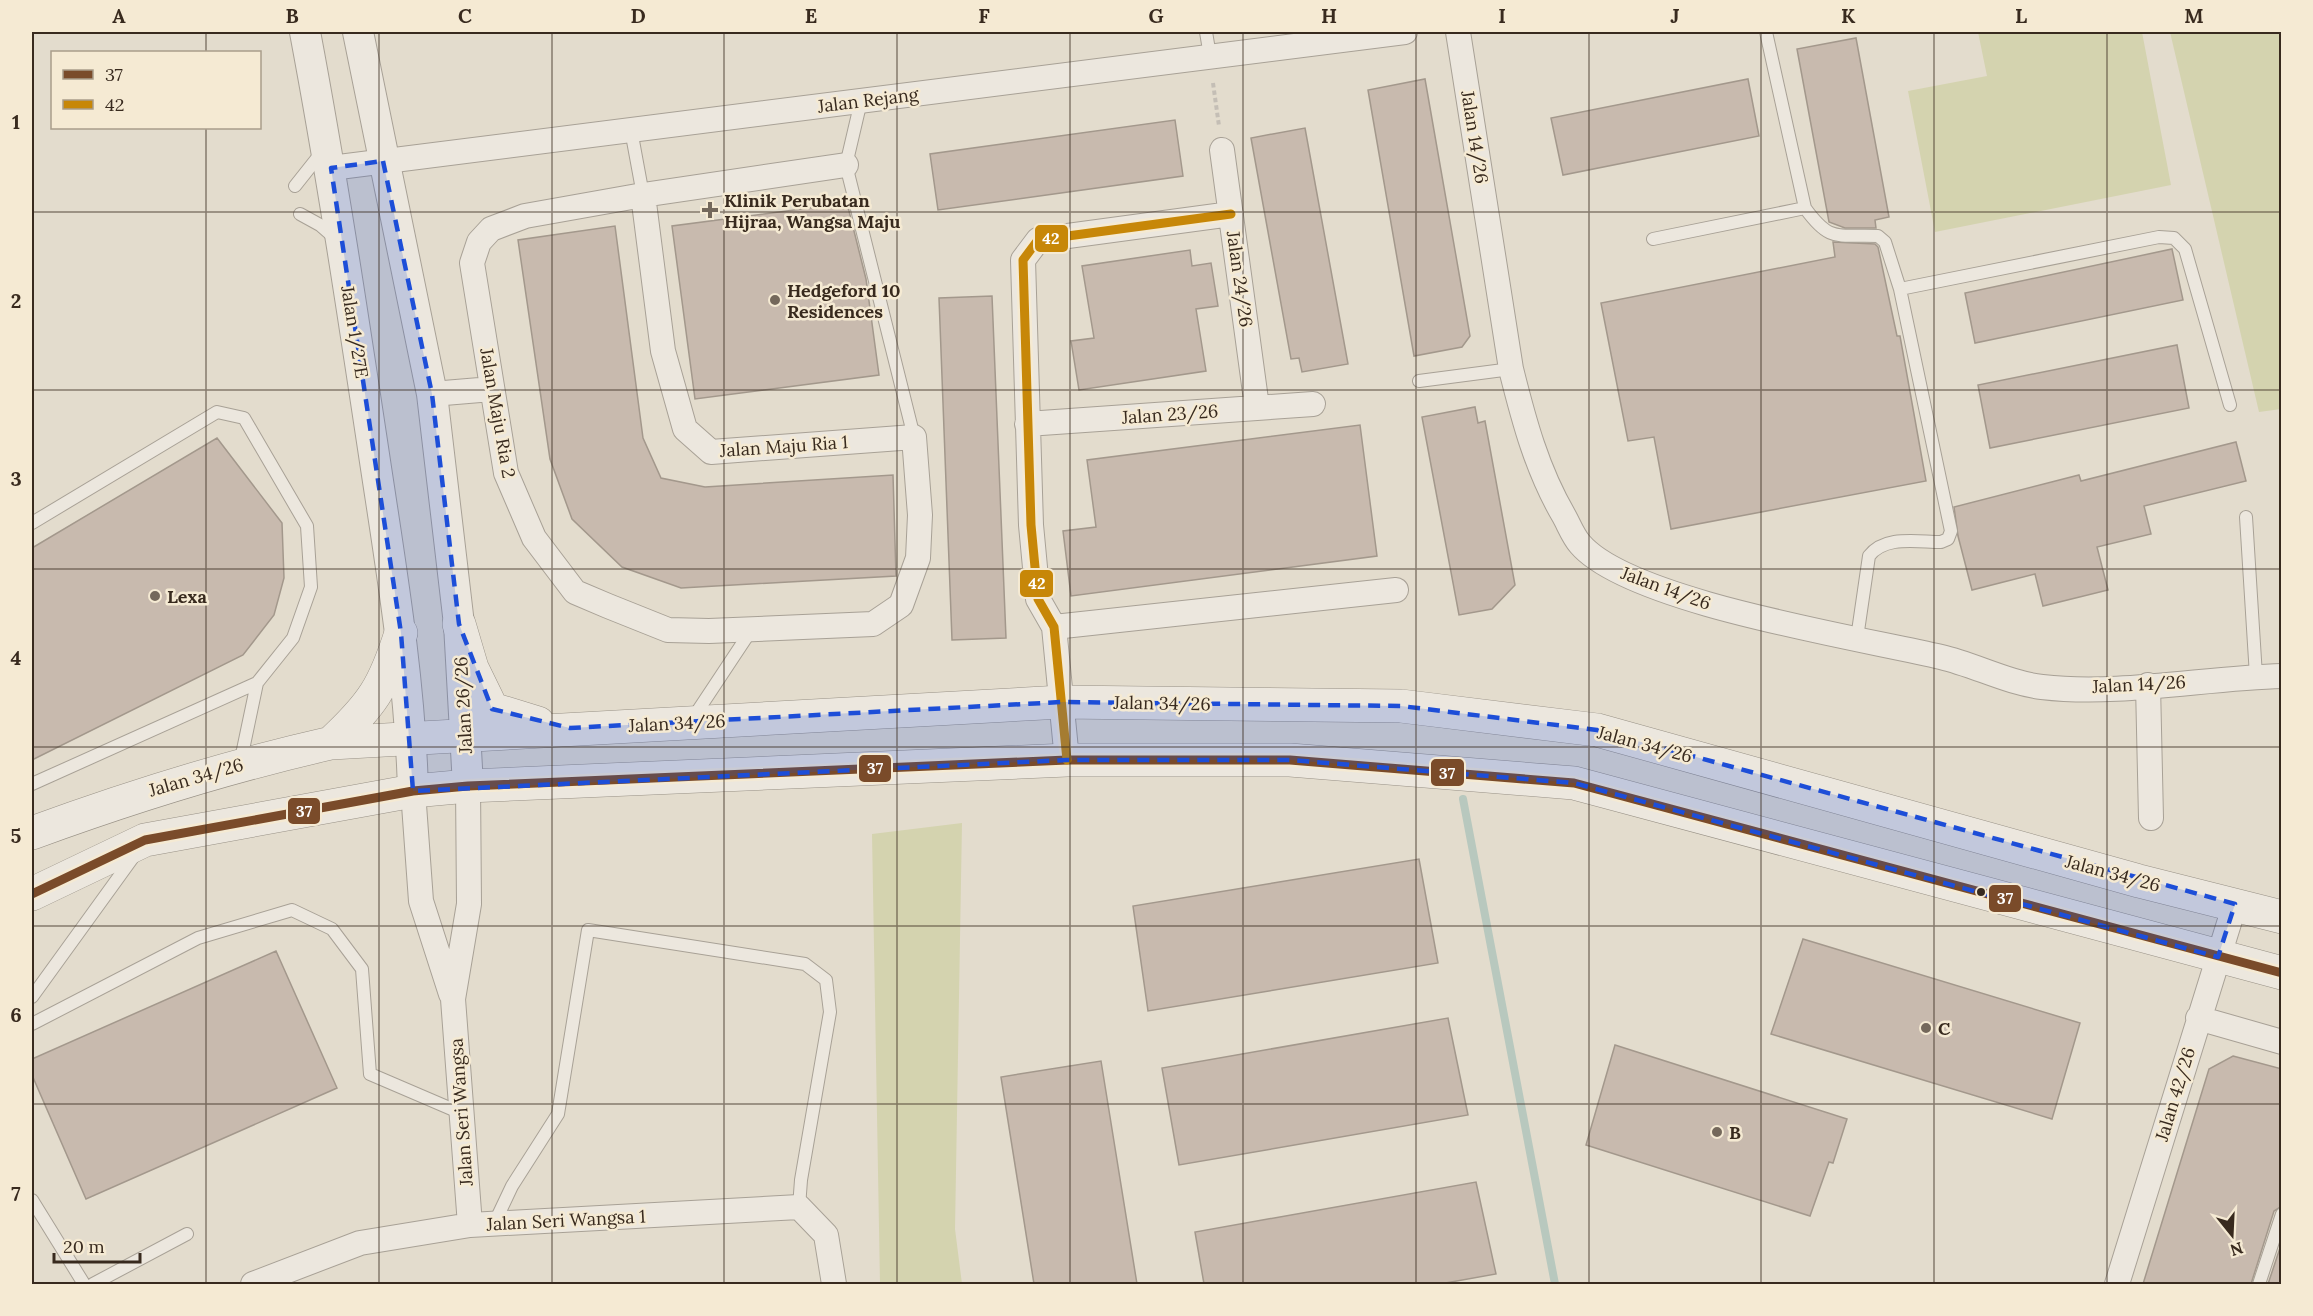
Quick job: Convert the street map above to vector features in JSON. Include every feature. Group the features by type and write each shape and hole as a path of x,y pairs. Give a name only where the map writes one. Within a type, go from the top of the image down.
{"main road":[{"path":"459,624 472,668 492,709 531,722 570,728"},
{"path":"331,743 373,700 390,669 401,633"},
{"name":"Jalan 34/26","path":"32,833 132,796 240,764 331,743 1062,702 1401,706 1597,730 2139,881 2282,916"},
{"path":"32,894 145,840 413,791 468,786 1067,760 1290,760 1574,783 2282,973"}],"street":[{"name":"Jalan 1/27E","path":"305,32 342,244 401,633"},
{"path":"357,32 432,394 459,624"},
{"name":"Jalan Rejang","path":"328,157 383,161 1210,56 1293,39 1405,32"},
{"name":"Jalan 14/26","path":"1458,32 1511,369 1523,418 1548,484 1579,544 1604,564 1634,579 1708,604 1944,657 2041,687 2148,685 2282,676"},
{"name":"Jalan 24/26","path":"1222,150 1257,407"},
{"name":"Jalan Maju Ria 2","path":"846,165 643,195 525,216 491,229 479,242 472,263 506,473 534,538 575,592 668,630 873,624 901,605 918,558 920,515 914,437"},
{"name":"Jalan Maju Ria 1","path":"643,195 663,351 685,429 711,452 914,437"},
{"path":"1067,760 1054,627 1038,599 1031,525 1023,260 1038,240 1231,214"},
{"path":"432,394 492,389"},
{"name":"Jalan 23/26","path":"1027,424 1313,404"},
{"path":"1054,627 1396,590"},
{"name":"Jalan 26/26","path":"459,624 468,786"},
{"path":"401,633 412,737 413,791"},
{"path":"2148,685 2151,818"},
{"name":"Jalan Seri Wangsa","path":"468,786 469,904 453,999 470,1225"},
{"name":"Jalan Seri Wangsa","path":"413,791 421,901 453,999"},
{"name":"Jalan 42/26","path":"2117,1284 2235,904"},
{"path":"2198,1018 2282,1042"},
{"path":"799,1207 826,1235 834,1284"},
{"name":"Jalan Seri Wangsa 1","path":"253,1284 360,1243 470,1225 799,1207"}],"lane":[{"path":"1206,32 1210,56"},
{"path":"1767,32 1805,208 1820,230 1832,236 1878,236 1885,242 1900,289 1951,531 1948,539 1941,542 1889,542 1877,546 1869,556 1857,638"},
{"path":"861,101 846,165 914,437"},
{"path":"632,130 643,195"},
{"path":"295,186 310,170 328,157"},
{"path":"1653,239 1805,208"},
{"path":"300,214 320,225 342,244"},
{"path":"1900,289 2159,237 2174,238 2185,249 2230,405"},
{"path":"1419,381 1511,369"},
{"path":"32,523 217,412 244,418 307,526 311,587 293,638 257,683 240,764"},
{"path":"2246,517 2256,676"},
{"path":"690,722 752,629"},
{"path":"32,784 257,683"},
{"path":"32,997 145,840"},
{"path":"32,1024 198,938 292,910 332,929 362,969 370,1074 461,1113"},
{"path":"494,1224 512,1186 558,1114 588,930 805,964 826,980 830,1012 801,1180 799,1207"},
{"path":"32,1200 84,1284"},
{"path":"2259,1284 2282,1214"},
{"path":"93,1284 187,1234"}],"path":[{"path":"1210,56 1222,150"}],"highlighted area":[{"path":"383,161 432,394 459,624 492,709 570,728 1062,702 1401,706 1597,730 2235,904 2218,957 1574,783 1290,760 1067,760 413,791 401,633 331,168"}],"green space":[{"path":"1978,32 2142,32 2171,185 1935,232 1908,91 1987,76"},
{"path":"2170,32 2281,32 2281,409 2259,412"},
{"path":"962,823 955,1229 962,1284 880,1284 872,834"}],"building":[{"path":"1856,38 1889,217 1875,220 1876,228 1845,228 1829,222 1797,49"},
{"path":"1425,79 1470,336 1462,347 1414,356 1368,90"},
{"path":"1748,79 1759,136 1563,175 1551,118"},
{"path":"1175,120 1183,176 938,210 930,154"},
{"path":"1305,128 1348,364 1302,372 1299,358 1291,359 1251,138"},
{"name":"Hedgeford 10 Residences","path":"847,203 866,279 879,375 695,399 672,226"},
{"path":"615,226 643,438 661,478 705,487 893,475 896,576 681,588 622,567 572,519 550,459 518,240"},
{"path":"1833,242 1875,244 1878,247 1897,336 1900,336 1926,481 1671,529 1654,437 1628,441 1601,303 1835,257"},
{"path":"2172,249 2183,300 1975,343 1965,293"},
{"path":"1190,250 1192,266 1211,263 1218,306 1196,309 1206,371 1079,390 1071,341 1094,338 1082,266"},
{"path":"992,296 1006,638 952,640 939,298"},
{"path":"2177,345 2189,408 1990,448 1978,385"},
{"path":"1475,407 1478,423 1485,421 1515,585 1492,609 1459,615 1422,417"},
{"path":"1360,425 1377,556 1071,596 1063,531 1096,527 1087,460"},
{"name":"Lexa","path":"217,438 282,523 284,578 274,615 243,655 32,760 32,548"},
{"path":"2236,442 2246,481 2144,506 2151,534 2097,547 2108,590 2043,606 2035,574 1972,590 1958,536 1954,507 2079,475 2081,481"},
{"path":"1419,859 1438,963 1148,1011 1133,906"},
{"name":"C","path":"1803,939 2080,1023 2052,1119 1771,1034"},
{"path":"276,951 337,1088 86,1199 32,1075 32,1059"},
{"path":"1448,1018 1468,1115 1179,1165 1162,1068"},
{"name":"B","path":"1615,1045 1847,1119 1833,1163 1829,1162 1810,1216 1586,1145"},
{"path":"2233,1056 2282,1069 2282,1206 2274,1211 2251,1284 2143,1284 2209,1069"},
{"path":"1101,1061 1137,1284 1034,1284 1001,1077"},
{"path":"1476,1182 1496,1274 1440,1284 1204,1284 1195,1232"},
{"path":"2282,1242 2282,1284 2268,1284"}],"waterway":[{"path":"1463,799 1555,1284"}],"transit line":[{"name":"42","path":"1067,760 1054,627 1038,599 1031,525 1023,260 1038,240 1231,214"},
{"name":"37","path":"32,894 145,840 413,791 468,786 1067,760 1290,760 1574,783 2282,973"}],"place":[{"name":"Klinik Perubatan Hijraa, Wangsa Maju","path":"710,210"},
{"name":"Hedgeford 10 Residences","path":"775,300"},
{"name":"Lexa","path":"155,596"},
{"name":"C","path":"1926,1028"},
{"name":"B","path":"1717,1132"}]}
